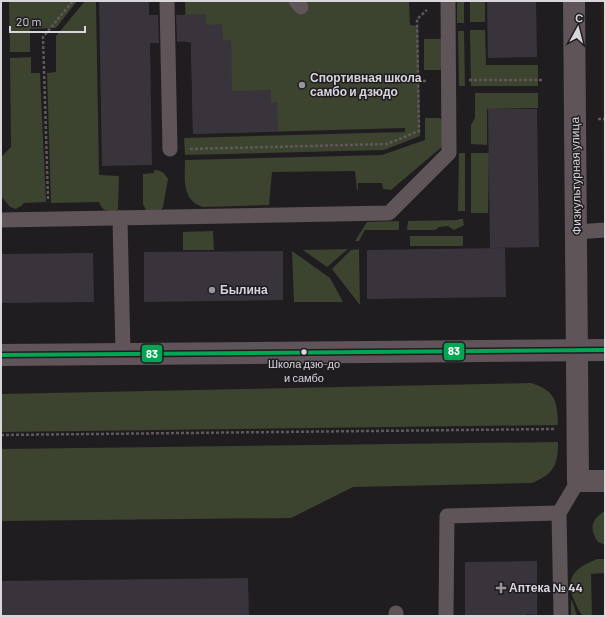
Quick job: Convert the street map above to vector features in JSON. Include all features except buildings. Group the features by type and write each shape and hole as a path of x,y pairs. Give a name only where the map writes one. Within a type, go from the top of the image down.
{"main road":[{"path":"1,355 605,350"}],"street":[{"name":"Физкультурная улица","path":"574,1 578,481"},
{"path":"578,481 605,481"}],"lane":[{"path":"167,1 170,149"},
{"path":"1,220 389,213 449,153 448,1"},
{"path":"120,218 123,354"},
{"path":"576,232 605,230"},
{"path":"561,616 559,513 578,481"},
{"path":"446,616 447,516 559,513"}],"path":[{"path":"48,220 43,37 73,1"},
{"path":"170,149 387,144 419,131 417,19 432,5"},
{"path":"464,80 542,80"},
{"path":"597,119 605,119"},
{"path":"1,436 557,429"}],"shaded area":[{"path":"601,1 605,1 605,216 603,216"}],"green space":[{"path":"9,1 77,1 56,28 30,29 30,52 10,52"},
{"path":"85,1 96,1 99,175 119,176 118,209 116,211 110,211 102,208 99,202 51,203 47,73 56,72 56,36"},
{"name":"Спортивная школа самбо и дзюдо","path":"185,1 409,1 410,25 418,26 420,136 384,150 185,155 184,138 405,132 405,128 193,134 191,42 186,42"},
{"path":"457,1 464,1 464,23 457,23"},
{"path":"470,1 485,1 485,22 470,22"},
{"path":"470,30 485,30 486,65 538,65 538,86 471,86"},
{"path":"458,31 464,31 465,86 459,86"},
{"path":"424,39 443,39 443,70 424,70"},
{"path":"31,57 31,73 40,73 46,202 24,203 16,209 10,207 1,196 1,157 11,147 10,58"},
{"path":"475,93 538,93 538,108 487,109 487,145 471,144 471,125 475,118"},
{"path":"425,118 439,118 443,120 443,146 391,190 383,189 382,183 358,183 357,190 355,171 272,172 269,205 203,207 196,204 191,199 186,188 185,160 382,155 425,140"},
{"path":"459,153 465,153 465,211 458,211"},
{"path":"471,153 489,153 488,213 471,213"},
{"path":"154,170 162,172 168,179 163,207 161,210 147,212 143,204 143,174 154,173"},
{"path":"463,219 464,225 454,230 448,226 439,227 435,230 407,230 408,221"},
{"path":"399,221 399,230 365,230 359,241 355,241 367,222"},
{"path":"213,231 214,250 183,250 183,232"},
{"path":"410,236 463,236 463,246 410,246"},
{"path":"348,249 327,267 303,250"},
{"path":"359,249 360,305 332,269 351,250"},
{"path":"292,251 330,278 343,302 294,302"},
{"path":"531,383 546,390 554,398 557,409 558,425 1,432 1,394"},
{"path":"558,442 556,463 553,468 545,476 532,483 353,487 291,518 1,521 1,449"},
{"path":"605,511 605,545 598,542 595,537 593,533 593,525 597,517"},
{"path":"597,559 605,559 605,573 591,574 592,616 583,616 578,609 572,594 571,580 577,570 589,562"},
{"path":"571,599 574,606 577,616 571,616"}],"transit line":[{"name":"83","path":"1,355 605,350"}],"place":[{"name":"Спортивная школа самбо и дзюдо","path":"302,85"},
{"name":"Былина","path":"212,290"},
{"name":"Школа дзю-до и самбо","path":"304,352"},
{"name":"Аптека № 44","path":"501,588"}]}
